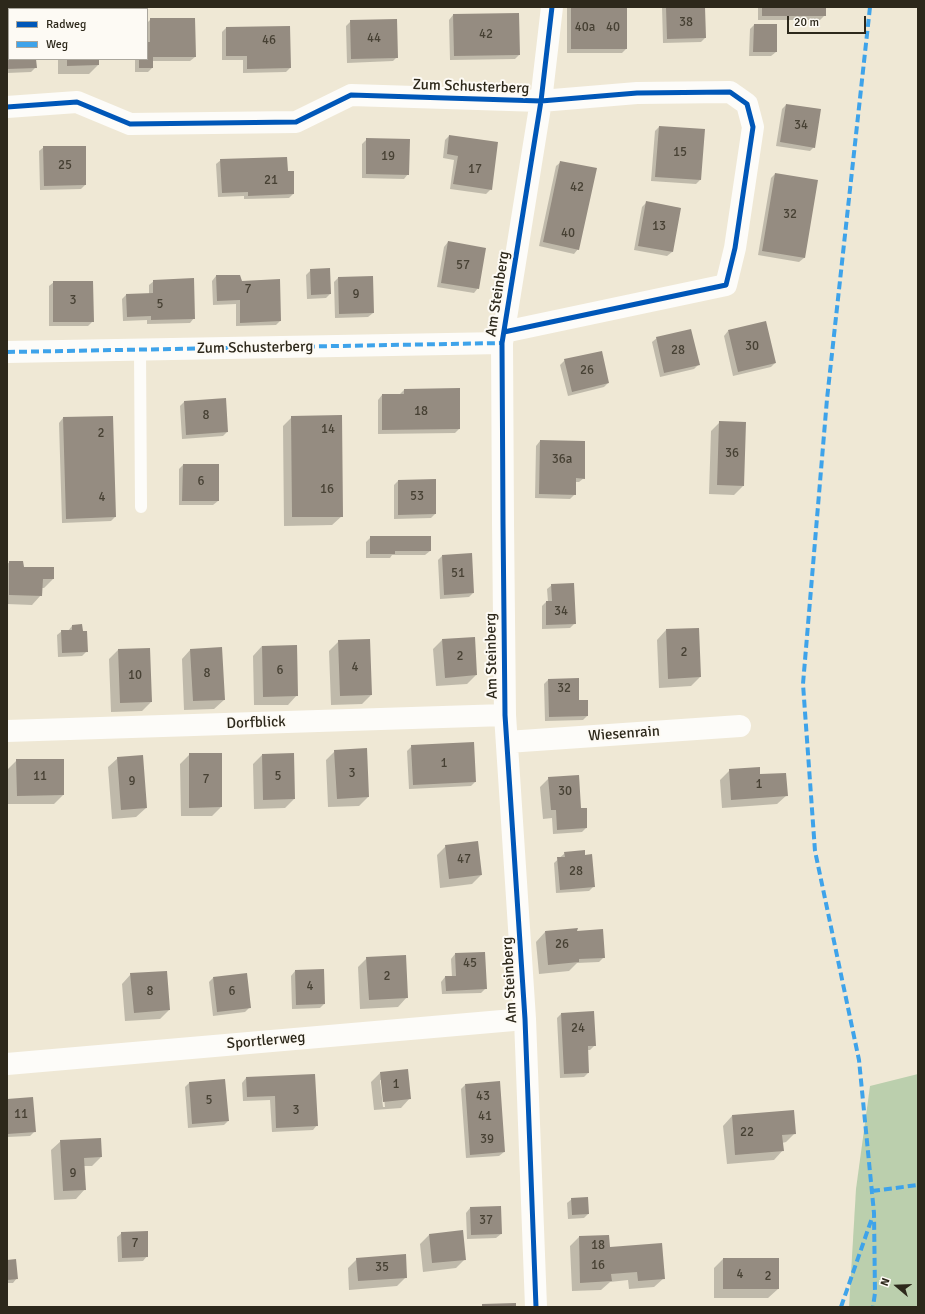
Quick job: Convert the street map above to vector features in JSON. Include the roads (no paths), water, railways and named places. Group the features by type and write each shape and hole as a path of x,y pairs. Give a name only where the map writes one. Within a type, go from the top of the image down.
{"street":[{"name":"Am Steinberg","path":"536,1307 525,1019 505,715 503,338 541,101 552,7"},
{"name":"Zum Schusterberg","path":"7,107 77,102 130,124 296,122 351,95 541,101 636,93 730,92 747,104 752,127 735,248 726,285 503,338 140,350 7,352"},
{"name":"Dorfblick","path":"7,731 505,715"},
{"name":"Wiesenrain","path":"507,742 740,726"},
{"name":"Sportlerweg","path":"7,1064 525,1019"}],"lane":[{"path":"140,350 141,507"}]}
